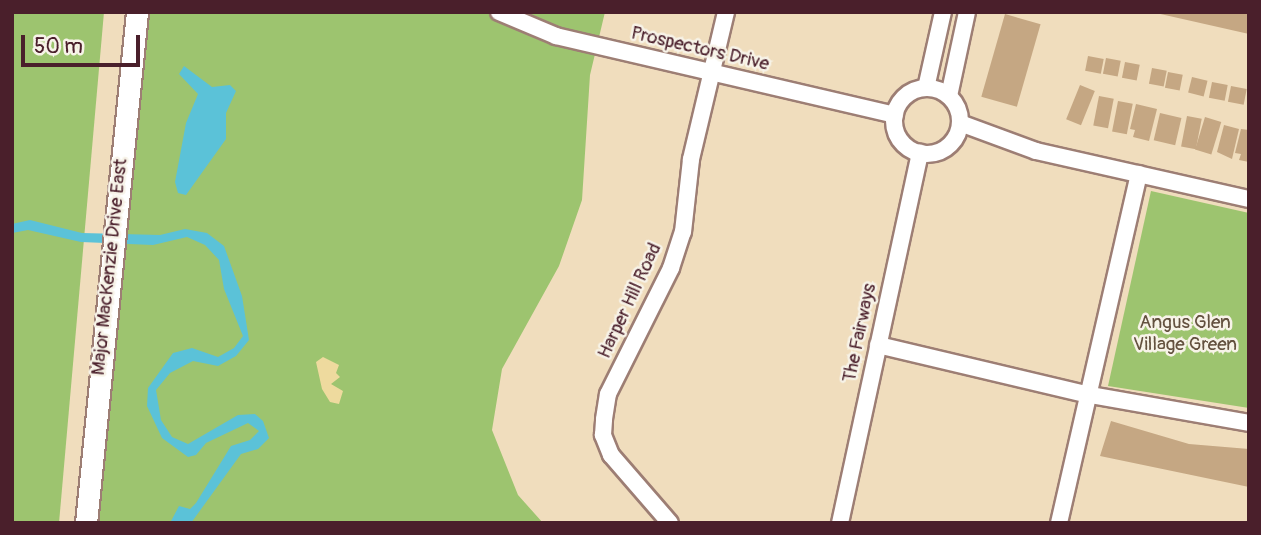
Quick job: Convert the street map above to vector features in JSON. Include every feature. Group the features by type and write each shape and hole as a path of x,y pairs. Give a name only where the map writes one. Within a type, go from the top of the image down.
{"main road":[{"name":"Major MacKenzie Drive East","path":"86,523 117,190 137,12"}],"street":[{"name":"Prospectors Drive","path":"499,12 556,36 895,115"},
{"name":"Harper Hill Road","path":"670,523 611,455 603,435 604,419 608,394 671,268 683,232 691,159 726,12"},
{"path":"943,12 926,88 901,102 895,115 901,141 920,153 945,149 960,123"},
{"path":"967,12 949,96 960,123 1036,151 1249,199"},
{"path":"926,88 949,96"},
{"name":"The Fairways","path":"840,523 920,153"},
{"path":"1059,523 1085,394 1139,174"},
{"path":"878,345 1085,394 1249,423"}],"green space":[{"path":"12,12 104,12 59,523 12,523"},
{"path":"133,12 605,12 590,75 582,200 559,266 502,369 492,430 518,495 543,523 74,523"},
{"name":"Angus Glen Village Green","path":"1151,191 1249,213 1249,408 1108,386"}],"sand":[{"path":"323,357 339,365 336,373 340,377 331,384 343,391 339,404 330,402 322,389 316,362"}],"water":[{"path":"184,66 212,87 230,85 236,91 226,113 226,139 186,195 178,193 175,182 186,123 198,94 179,74"},
{"path":"30,220 82,233 160,235 185,229 207,233 224,246 242,296 249,340 236,356 218,366 193,361 170,373 156,390 161,420 172,437 188,444 238,415 255,414 263,421 269,438 258,449 241,454 191,523 170,523 179,506 190,509 196,503 231,446 250,440 259,431 248,423 206,443 196,455 188,457 162,438 147,406 148,388 173,353 192,348 218,357 234,348 243,336 224,289 219,260 205,245 187,237 153,245 81,242 28,230 12,233 12,224"}],"building":[{"path":"1157,12 1249,12 1249,34 1156,13"},
{"path":"1005,14 1041,24 1017,107 981,97"},
{"path":"1088,56 1104,59 1101,74 1085,71"},
{"path":"1106,58 1121,61 1118,77 1103,74"},
{"path":"1125,62 1140,65 1137,81 1122,78"},
{"path":"1152,68 1167,71 1164,87 1149,84"},
{"path":"1168,72 1183,75 1180,91 1165,88"},
{"path":"1192,77 1208,81 1204,96 1188,93"},
{"path":"1212,82 1228,85 1225,101 1209,98"},
{"path":"1080,85 1095,91 1081,125 1066,119"},
{"path":"1231,86 1247,89 1244,105 1228,102"},
{"path":"1099,96 1114,99 1108,128 1093,125"},
{"path":"1118,101 1133,104 1127,134 1112,131"},
{"path":"1136,104 1157,109 1149,141 1133,137 1135,130 1130,129"},
{"path":"1160,113 1181,118 1175,145 1154,140"},
{"path":"1187,116 1202,119 1196,149 1181,146"},
{"path":"1205,117 1221,122 1211,154 1195,150"},
{"path":"1224,125 1239,129 1232,159 1217,152"},
{"path":"1241,129 1249,130 1249,162 1239,160 1241,154 1235,153"},
{"path":"1111,421 1189,444 1249,449 1249,487 1100,456"}]}
